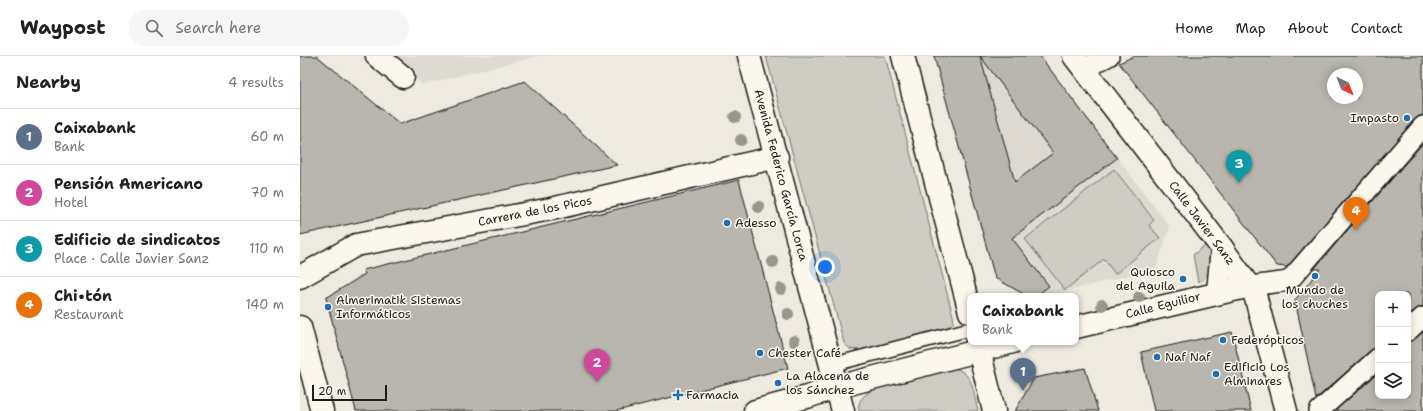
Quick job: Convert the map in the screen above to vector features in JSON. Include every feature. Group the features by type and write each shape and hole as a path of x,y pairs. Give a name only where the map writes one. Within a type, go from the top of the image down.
{"street":[{"path":"377,56 403,77"},
{"name":"Avenida Federico García Lorca","path":"749,56 843,411"},
{"path":"903,56 967,301"},
{"path":"1078,62 1109,56"},
{"name":"Calle Javier Sanz","path":"1078,62 1222,248 1256,295 1286,411"},
{"path":"1250,286 1289,281 1423,126"},
{"name":"Carrera de los Picos","path":"300,276 356,245 551,209 776,157"},
{"path":"1218,292 1222,248"},
{"name":"Calle Eguilior","path":"1079,326 1218,292 1250,286"},
{"path":"1411,328 1423,317"},
{"path":"300,327 322,411"},
{"path":"755,411 807,398 837,387 978,346 994,411"},
{"path":"1319,411 1375,361"}],"lane":[{"path":"831,365 967,330"}],"shaded area":[{"path":"393,56 538,56 422,85"},
{"path":"766,56 885,56 953,316 954,322 946,328 862,351 850,349 844,343"},
{"path":"934,56 1040,56 1170,227 1156,268 1060,293 1022,293 995,278"},
{"path":"1114,169 1154,220 1149,225 1160,238 1115,274 1104,259 1065,290 1025,239"},
{"path":"1209,242 1212,253 1210,270 1203,279 1198,282 1193,255"},
{"path":"954,368 961,371 969,379 972,385 978,411 859,411 859,404 863,397 879,387"}],"building":[{"path":"300,56 317,56 400,124 525,81 617,165 300,235"},
{"path":"934,56 980,56 1040,56 1117,158 1012,238 1049,286 1040,293 1022,293 995,278","holes":["980,56 1053,153 1015,182"]},
{"path":"1134,56 1423,56 1423,115 1415,119 1287,267 1277,266 1119,63"},
{"path":"1423,143 1423,306 1411,313 1411,291 1375,291 1375,348 1371,350 1316,399 1295,300 1320,269 1314,269"},
{"path":"739,180 788,368 616,411 356,411 326,298 365,274 363,270"},
{"path":"1232,332 1251,411 1154,411 1141,352"},
{"path":"1423,332 1423,411 1335,411 1375,376 1375,399 1411,399 1411,341"},
{"path":"1085,368 1098,411 1015,411 1034,378"}],"place":[{"name":"Impasto","path":"1407,118"},
{"name":"Edificio de sindicatos","path":"1239,183"},
{"name":"Adesso","path":"727,223"},
{"name":"Chi•tón","path":"1356,230"},
{"name":"Mundo de los chuches","path":"1315,276"},
{"name":"Quiosco del Aguila","path":"1183,279"},
{"name":"Almerimatik Sistemas Informáticos","path":"328,307"},
{"name":"Federópticos","path":"1223,340"},
{"name":"Chester Café","path":"760,353"},
{"name":"Naf Naf","path":"1157,357"},
{"name":"Edificio Los Alminares","path":"1216,374"},
{"name":"Pensión Americano","path":"597,382"},
{"name":"La Alacena de los Sánchez","path":"778,383"},
{"name":"Caixabank","path":"1023,391"},
{"name":"Farmacia","path":"678,395"}]}
